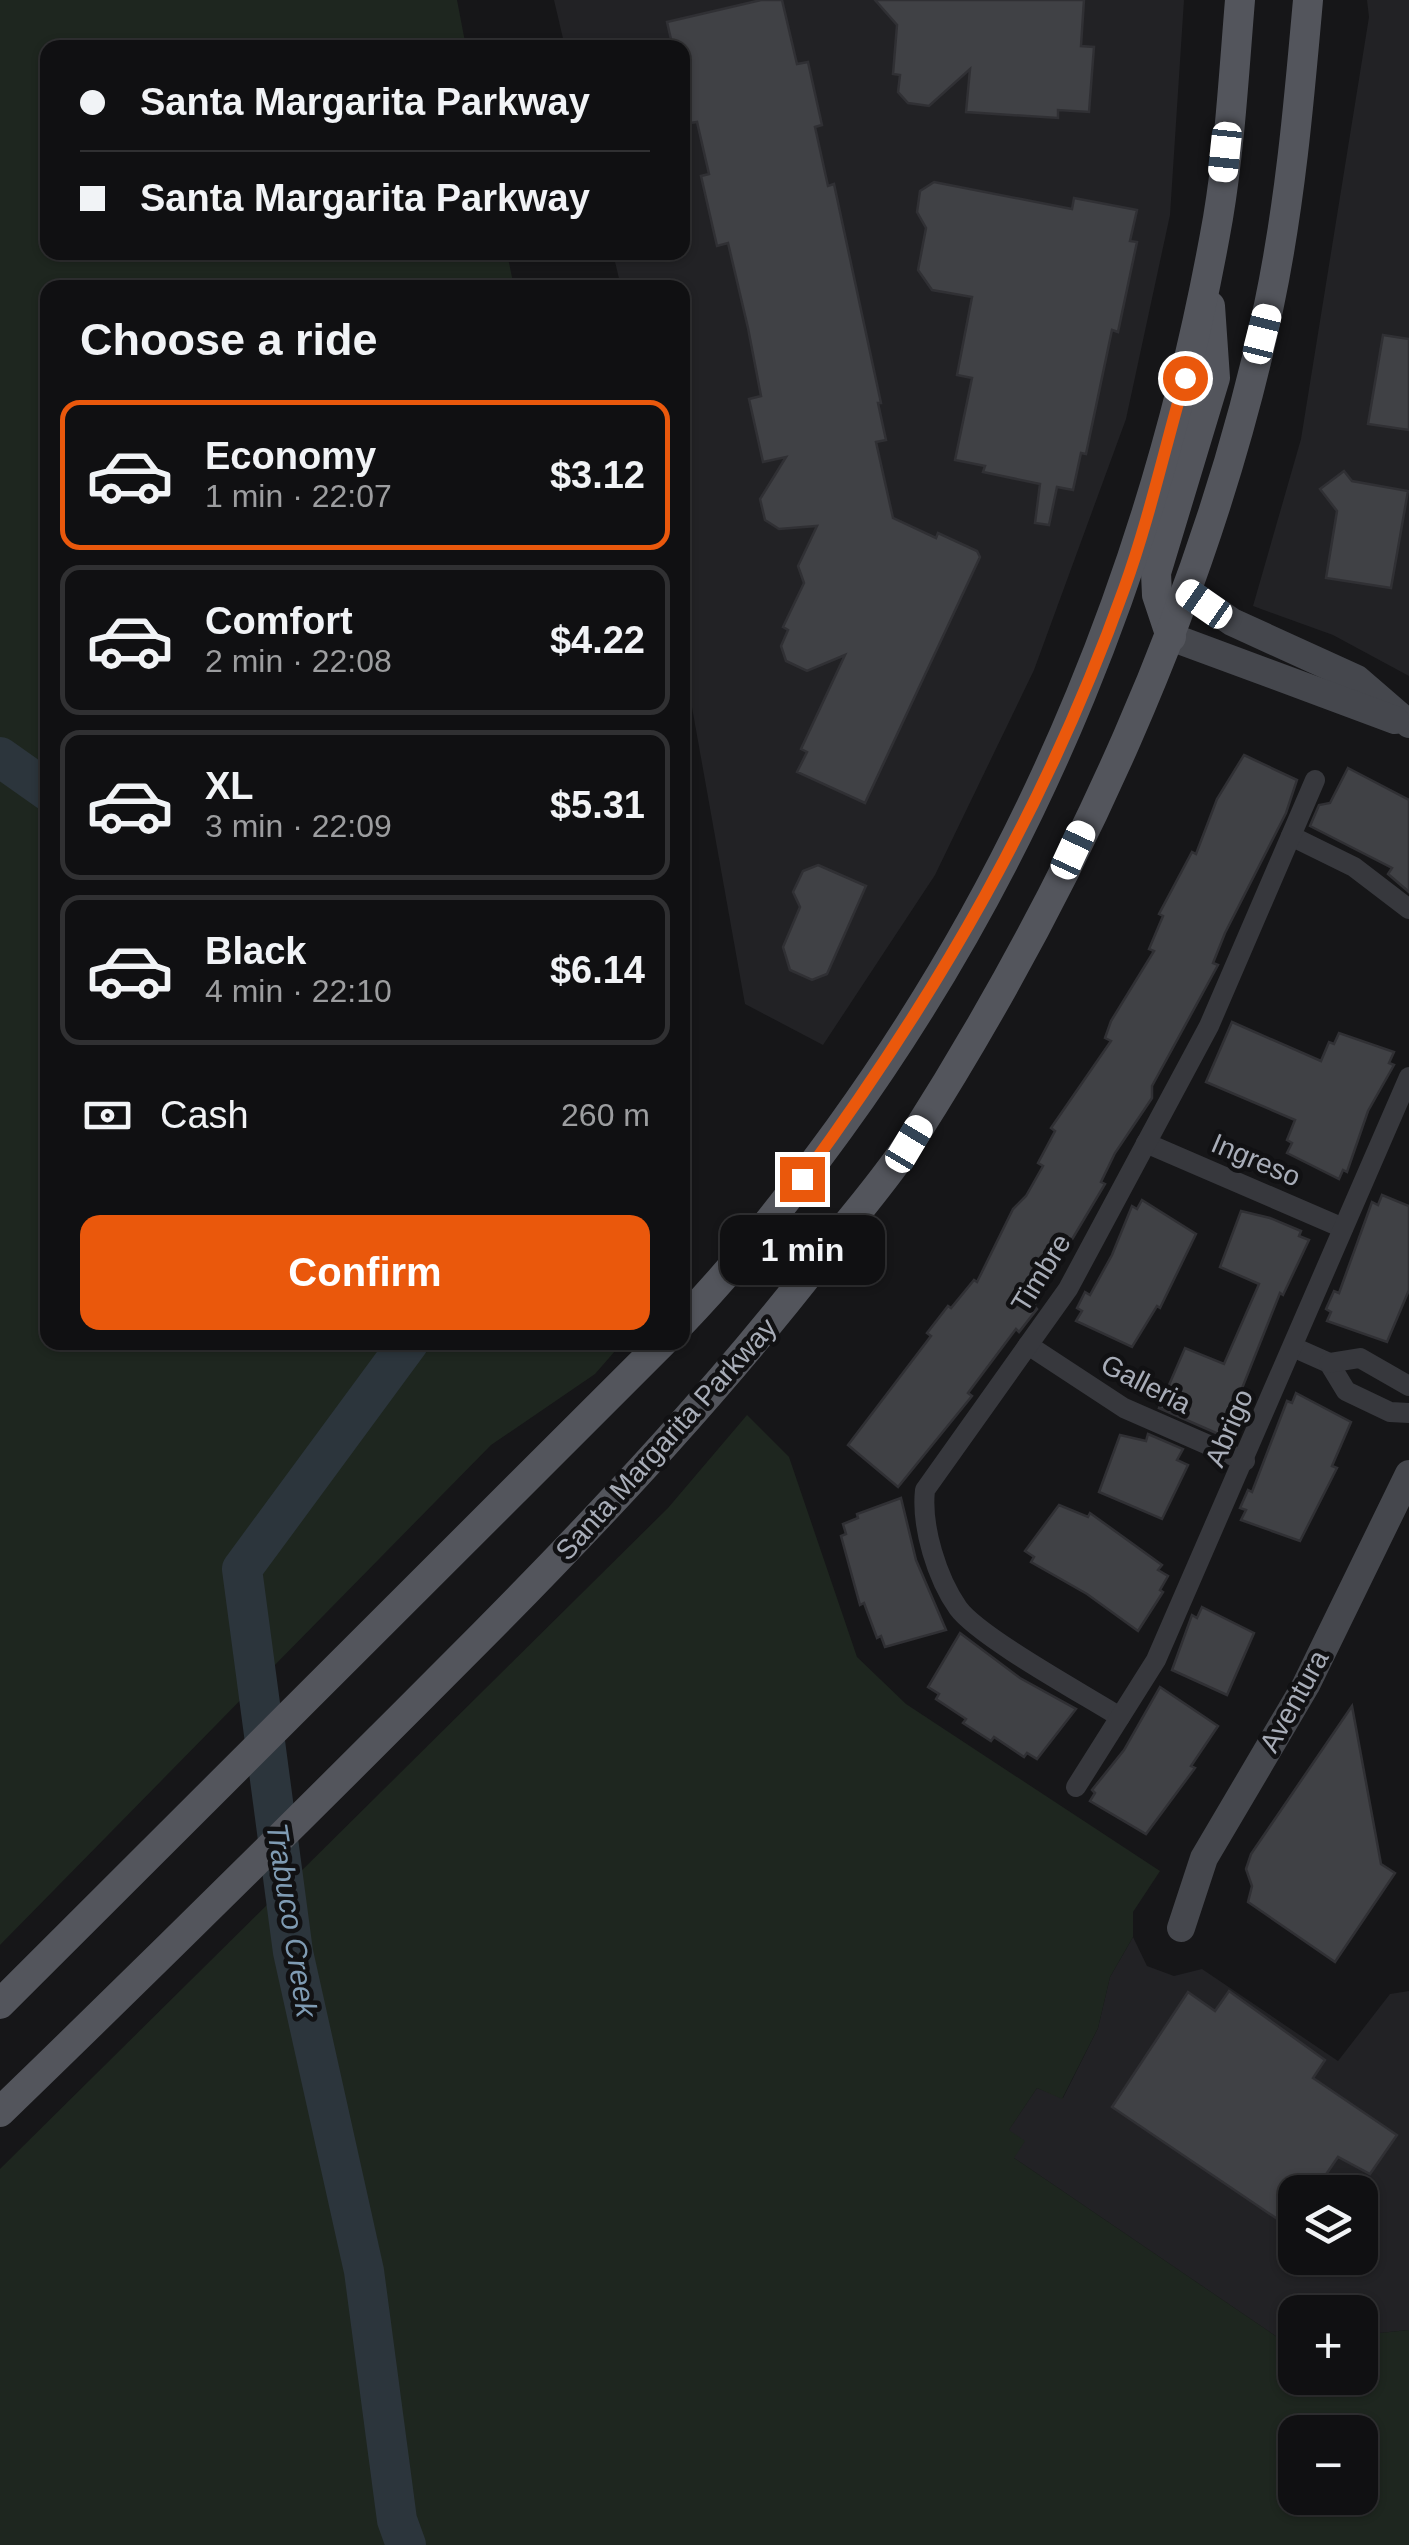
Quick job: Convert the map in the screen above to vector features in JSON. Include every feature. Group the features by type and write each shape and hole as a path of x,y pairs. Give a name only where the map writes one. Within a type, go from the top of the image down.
{"main road":[{"path":"690,1313 781,1208 878,1076 990,894 1064,740 1125,586 1185,378 1218,215 1240,0"},
{"name":"Santa Margarita Parkway","path":"0,2112 269,1850 616,1500 775,1320 909,1144 1040,921 1171,637 1248,392 1269,305 1298,122 1308,0"},
{"path":"1171,637 1158,595 1156,572 1215,378 1207,268"},
{"path":"0,2004 560,1450 655,1350"}],"street":[{"path":"1186,590 1232,622 1357,679 1409,724"},
{"path":"1171,637 1409,724"},
{"name":"Timbre","path":"1120,1717 960,1611 937,1562 923,1508 924,1490 1068,1290 1209,1026 1315,780"},
{"path":"1291,836 1354,867 1409,908"},
{"name":"Abrigo","path":"1076,1787 1156,1660 1409,1077"},
{"name":"Ingreso","path":"1146,1143 1344,1228"},
{"name":"Galleria","path":"1028,1345 1124,1408 1245,1461"},
{"path":"1293,1347 1329,1364 1346,1391 1390,1412 1409,1413"},
{"path":"1329,1364 1360,1358 1409,1386"},
{"name":"Aventura","path":"1181,1928 1204,1858 1306,1685 1409,1474"}],"shaded area":[{"path":"0,0 457,0 465,40 40,40 40,260 508,260 513,280 40,280 40,1350 616,1350 595,1374 491,1445 0,1945"},
{"path":"554,0 1184,0 1170,215 1126,419 1034,670 935,875 823,1045 745,1004 690,696 690,280 619,280 615,260 690,260 690,40 563,40"},
{"path":"1367,0 1409,0 1409,676 1333,635 1253,606 1301,439 1369,17"},
{"path":"747,1415 789,1457 857,1657 906,1704 1160,1871 1133,1912 1133,1937 1110,1977 1098,2028 1062,2099 1037,2088 1009,2130 1025,2141 1014,2158 1278,2338 1278,2395 1378,2395 1378,2333 1409,2330 1409,2545 0,2545 0,2169 668,1508"},
{"path":"1133,1937 1147,1966 1174,1976 1202,1969 1338,2061 1390,1994 1409,1991 1409,2330 1378,2333 1378,2295 1278,2295 1278,2338 1014,2158 1008,2131 1037,2088 1063,2098 1098,2028 1110,1977"}],"building":[{"path":"761,0 782,0 797,64 808,62 822,125 815,127 828,186 834,184 881,403 886,440 876,442 893,518 936,538 938,533 977,551 980,557 865,803 797,772 807,752 801,749 845,655 807,671 786,661 781,646 788,630 783,627 804,583 798,566 817,526 779,529 765,520 760,499 786,457 763,462 749,399 761,396 748,328 728,243 717,246 701,176 709,174 697,122 690,123 690,40 671,40 667,22"},
{"path":"875,0 1084,0 1081,46 1094,47 1089,112 1058,110 1058,118 966,112 970,69 929,106 908,103 898,92 900,75 893,74 897,25"},
{"path":"934,182 1072,209 1074,198 1137,210 1130,241 1137,242 1118,332 1112,330 1086,454 1081,453 1073,490 1057,487 1049,525 1035,523 1040,484 983,472 985,466 955,460 972,378 957,375 972,297 932,290 918,270 926,228 917,212 920,191"},
{"path":"1383,335 1409,339 1409,430 1368,424"},
{"path":"1344,471 1352,481 1408,491 1391,588 1326,578 1337,511 1320,489"},
{"path":"1244,755 1297,780 1286,813 1225,933 1213,963 1218,965 1152,1086 1152,1098 1115,1153 1101,1182 1105,1184 1034,1306 1037,1309 1019,1332 1016,1329 968,1393 972,1396 898,1487 848,1445 931,1336 927,1333 948,1306 951,1308 974,1280 977,1282 1013,1209 1026,1196 1043,1166 1038,1163 1055,1131 1051,1128 1111,1041 1105,1038 1111,1021 1154,951 1149,949 1163,916 1159,914 1192,852 1196,854 1217,799"},
{"path":"1348,768 1409,800 1409,892 1388,874 1392,868 1310,826 1319,805 1330,803"},
{"path":"818,865 866,886 827,974 812,980 790,970 783,947 800,907 793,892 803,871"},
{"path":"1232,1022 1321,1061 1329,1042 1334,1044 1339,1033 1394,1052 1389,1063 1394,1065 1368,1111 1347,1172 1343,1170 1339,1179 1287,1153 1292,1143 1287,1140 1295,1120 1206,1082"},
{"path":"1382,1195 1409,1206 1409,1290 1387,1342 1327,1321 1331,1312 1326,1309 1334,1291 1339,1293 1372,1202 1378,1205"},
{"path":"1142,1200 1196,1234 1160,1308 1157,1306 1132,1347 1076,1321 1085,1292 1090,1295 1132,1206 1137,1209"},
{"path":"1241,1211 1301,1231 1299,1236 1309,1240 1283,1295 1280,1293 1223,1436 1159,1408 1185,1348 1224,1364 1259,1284 1220,1267"},
{"path":"1296,1393 1351,1422 1332,1466 1337,1468 1300,1541 1241,1520 1246,1510 1240,1508 1248,1490 1252,1492 1287,1401 1292,1403"},
{"path":"1148,1434 1183,1449 1177,1460 1188,1465 1162,1519 1099,1492 1120,1435 1146,1441"},
{"path":"901,1498 916,1560 946,1630 885,1647 881,1636 877,1638 864,1603 860,1605 841,1536 846,1534 843,1524 858,1518 857,1514"},
{"path":"1059,1505 1088,1517 1090,1513 1162,1565 1158,1570 1168,1576 1160,1590 1163,1592 1138,1631 1087,1594 1031,1562 1034,1557 1025,1551"},
{"path":"1202,1607 1254,1633 1227,1695 1172,1670 1192,1615 1197,1618"},
{"path":"960,1633 1020,1678 1076,1709 1037,1759 1027,1753 1024,1757 994,1737 991,1741 963,1723 966,1719 936,1699 939,1694 928,1687"},
{"path":"1160,1687 1218,1726 1191,1766 1195,1768 1146,1834 1090,1801 1095,1793 1092,1790 1124,1750"},
{"path":"1352,1706 1381,1864 1395,1873 1335,1962 1248,1902 1252,1886 1246,1869 1251,1854"},
{"path":"1229,1991 1325,2060 1313,2078 1397,2135 1370,2174 1338,2157 1326,2175 1278,2175 1278,2219 1112,2107 1188,1992 1215,2011"}],"waterway":[{"name":"Trabuco Creek","path":"0,757 40,785"},
{"name":"Trabuco Creek","path":"403,1350 242,1569 293,1952 364,2271 397,2520 406,2545"}],"route":[{"path":"802,1179 888,1060 990,894 1064,740 1125,586 1185,378"}]}
